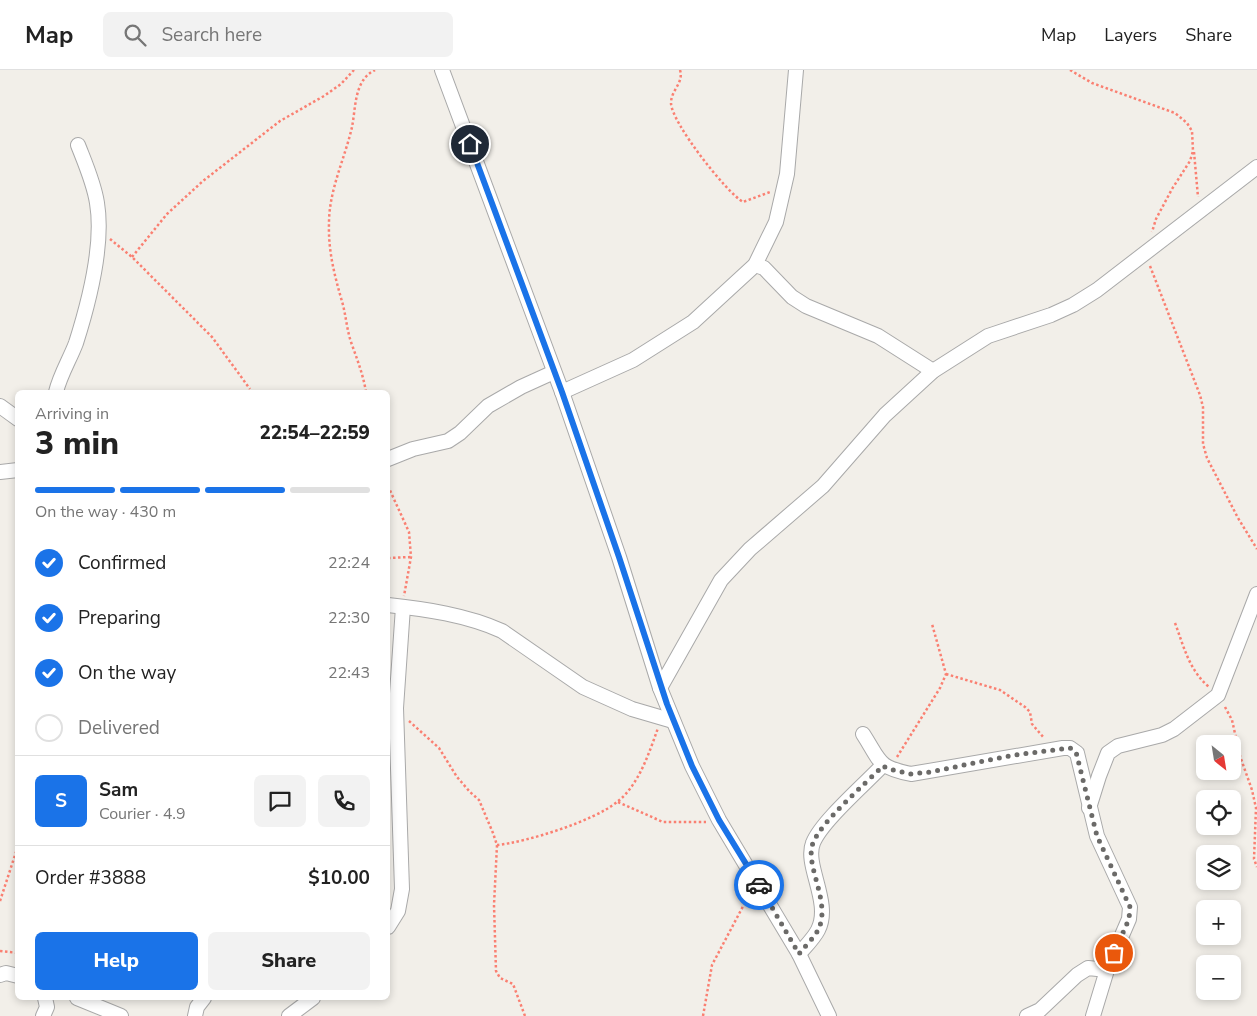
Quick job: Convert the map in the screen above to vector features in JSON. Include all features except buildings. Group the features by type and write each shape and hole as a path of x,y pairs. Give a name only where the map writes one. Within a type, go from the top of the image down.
{"street":[{"path":"442,70 562,392 619,557 668,719 719,820 799,954 829,1016"},
{"path":"562,392 633,360 693,322 755,265 776,222 787,174 796,70"},
{"path":"57,390 76,343 86,306 99,230 97,203 91,178 78,145"},
{"path":"660,688 722,580 750,549 823,486 885,415 933,371 988,336 1073,305 1097,290 1257,167"},
{"path":"755,265 764,268 792,297 806,306 878,336 933,371"},
{"path":"390,459 413,449 448,441 460,433 488,406 521,387 554,372"},
{"path":"0,406 15,417"},
{"path":"0,472 15,470"},
{"path":"1089,808 1098,776 1108,753 1118,746 1162,735 1174,729 1218,695 1257,594"},
{"path":"390,605 458,616 489,625 583,687 632,709 668,719"},
{"path":"390,924 398,911 402,889 396,708 403,607"},
{"path":"863,734 886,767 911,774 1063,748 1070,748 1076,752 1097,836 1130,907 1129,919 1106,970 1093,1016"},
{"path":"799,954 818,930 821,920 820,891 811,858 812,844 820,830 886,767"},
{"path":"1027,1016 1040,1010 1077,975 1088,968 1106,970"},
{"path":"0,975 6,973 15,975"},
{"path":"43,1016 47,1007 45,1000"},
{"path":"82,1000 121,1016"},
{"path":"195,1016 197,1006 202,1000"},
{"path":"290,1016 310,1000"}],"path":[{"path":"132,257 167,214 203,182 280,121 341,84 354,70"},
{"path":"366,390 364,379 350,341 335,278 330,255 328,222 330,206 352,128 358,91 362,80 368,73 375,70"},
{"path":"680,70 679,83 670,104 683,129 725,187 743,202 784,186"},
{"path":"1070,70 1092,83 1175,113 1187,123 1192,131 1199,213"},
{"path":"1193,151 1190,161 1156,219 1146,254 1200,395 1203,407 1203,444 1207,458 1238,518 1257,549"},
{"path":"99,230 132,257 212,337 250,389"},
{"path":"390,490 410,532 410,557 403,607"},
{"path":"390,558 410,557"},
{"path":"1175,623 1190,666 1198,678 1218,695 1232,720 1240,756 1256,808 1254,859 1257,867"},
{"path":"886,767 940,688 946,674 932,624"},
{"path":"946,674 1000,690 1030,712 1032,724 1044,739 1063,748"},
{"path":"396,708 439,748 457,777 479,800 497,845 494,905 496,971 500,978 508,981 516,988 525,1016"},
{"path":"497,845 514,843 562,828 618,802 639,773 668,719"},
{"path":"618,802 663,822 694,824 719,820"},
{"path":"0,901 15,855"},
{"path":"703,1016 712,965 757,881"},
{"path":"0,951 15,953"}],"way so far":[{"path":"759,885 799,954 818,930 821,920 820,891 811,858 812,844 820,830 883,766 911,774 1014,755 1070,748 1076,752 1097,836 1130,907 1129,919 1114,953"}],"route":[{"path":"470,144 562,392 619,557 660,688 692,766 719,820 759,885"}]}
